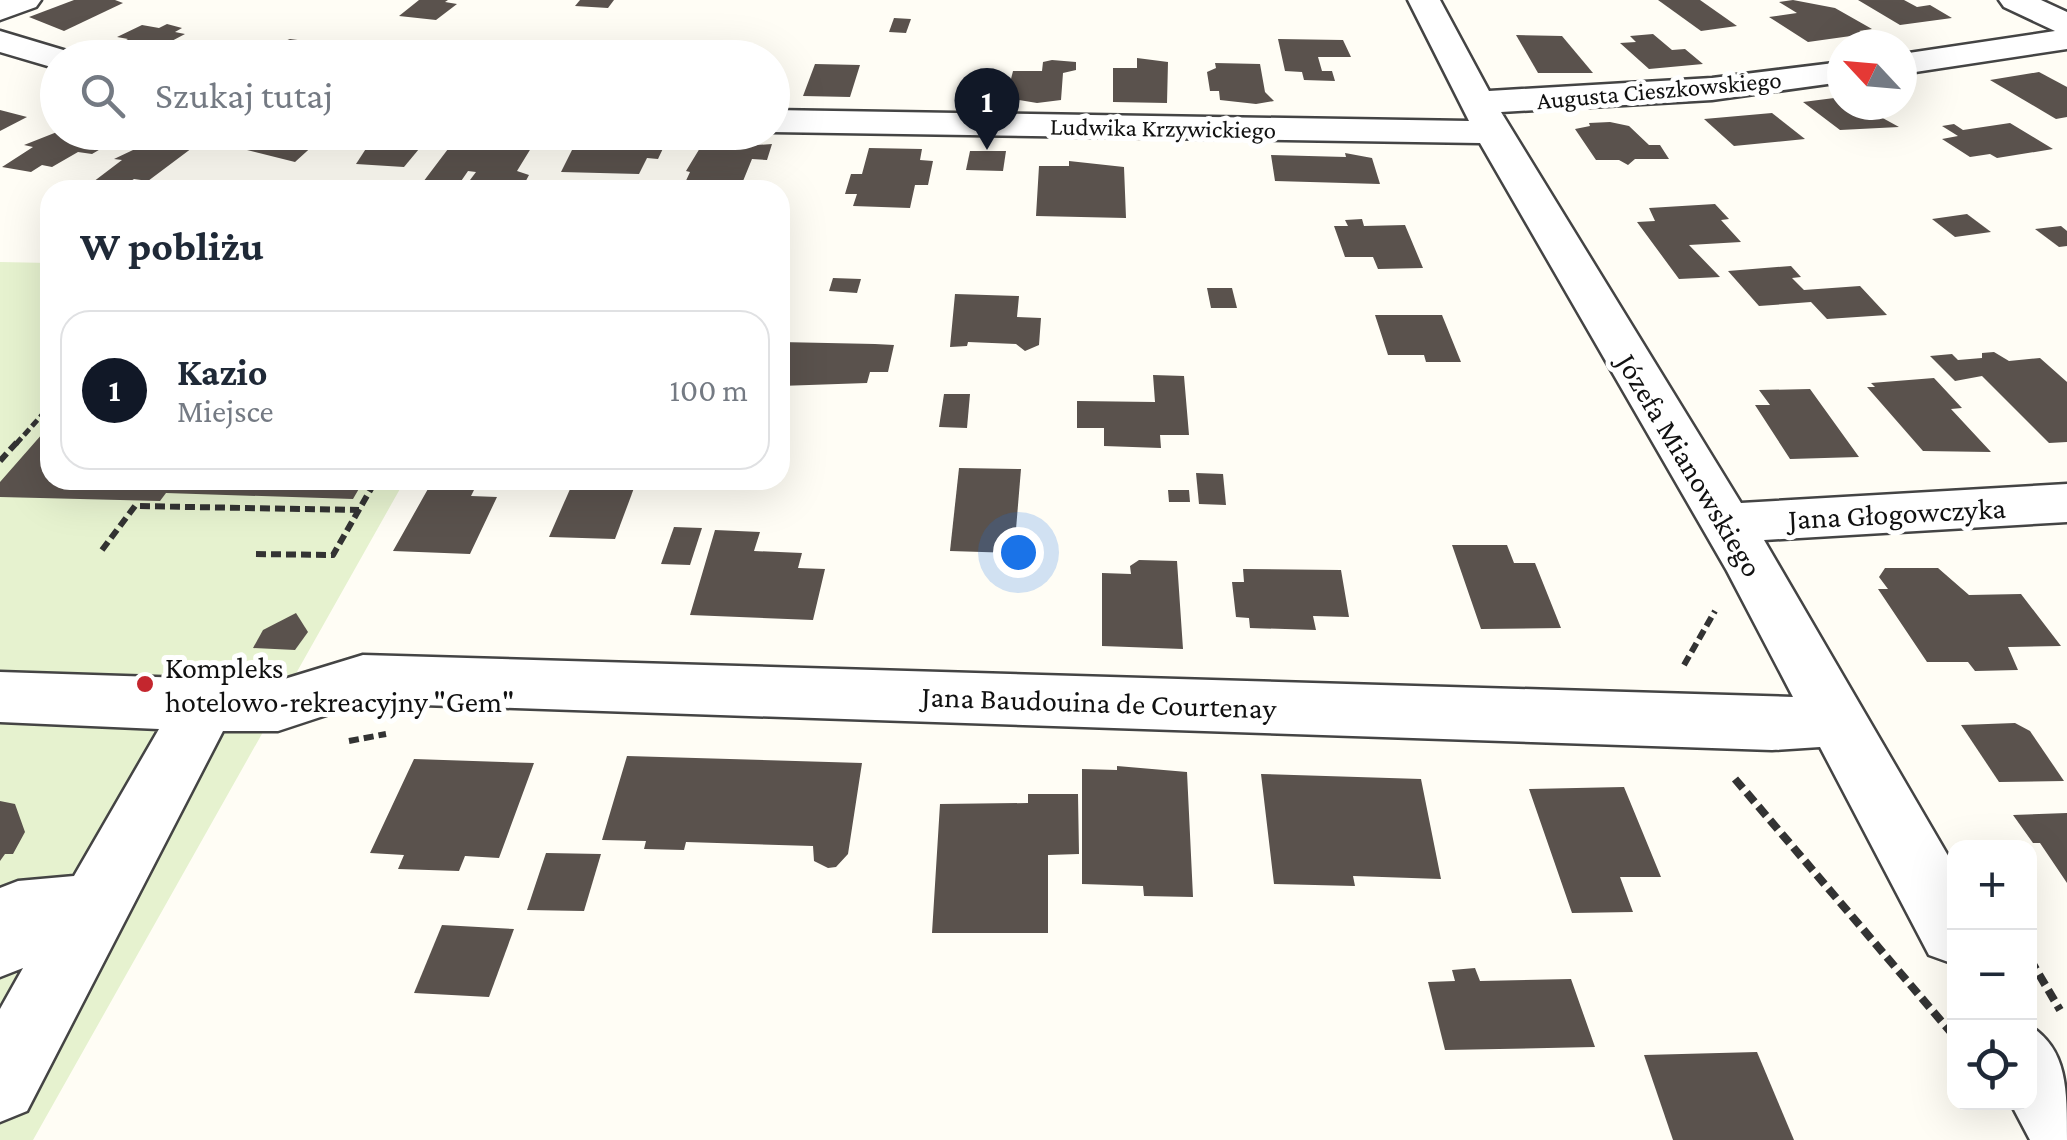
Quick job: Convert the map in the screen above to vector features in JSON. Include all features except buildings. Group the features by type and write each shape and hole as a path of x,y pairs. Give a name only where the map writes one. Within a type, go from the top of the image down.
{"street":[{"path":"0,10 25,0"},
{"name":"Józefa Mianowskiego","path":"1424,0 1484,118 1726,523 1953,930"},
{"path":"2015,0 2067,24"},
{"path":"1917,62 2067,39"},
{"path":"0,41 40,53"},
{"name":"Augusta Cieszkowskiego","path":"1484,118 1827,74"},
{"name":"Ludwika Krzywickiego","path":"790,121 1484,118"},
{"name":"Jana Głogowczyka","path":"1726,523 2067,502"},
{"name":"Jana Baudouina de Courtenay","path":"0,697 278,706 362,679 1772,724 1836,720"},
{"path":"0,1084 206,706"},
{"path":"0,943 18,914 94,907"},
{"path":"2037,1076 2067,1130"},
{"path":"0,1097 11,1097 0,1121"}],"path":[{"path":"0,461 40,417"},
{"path":"256,554 333,555 370,490"},
{"path":"102,550 136,506 359,510"},
{"path":"1680,672 1719,603"},
{"path":"1721,766 1753,796 1947,1028"},
{"path":"2037,971 2067,1022"}],"green space":[{"name":"Kompleks hotelowo-rekreacyjny \"Gem\"","path":"0,262 40,263 40,490 399,490 33,1140 0,1140"}],"place":[{"name":"Kazio","path":"987,150"},
{"name":"Kompleks hotelowo-rekreacyjny \"Gem\"","path":"145,684"}]}
